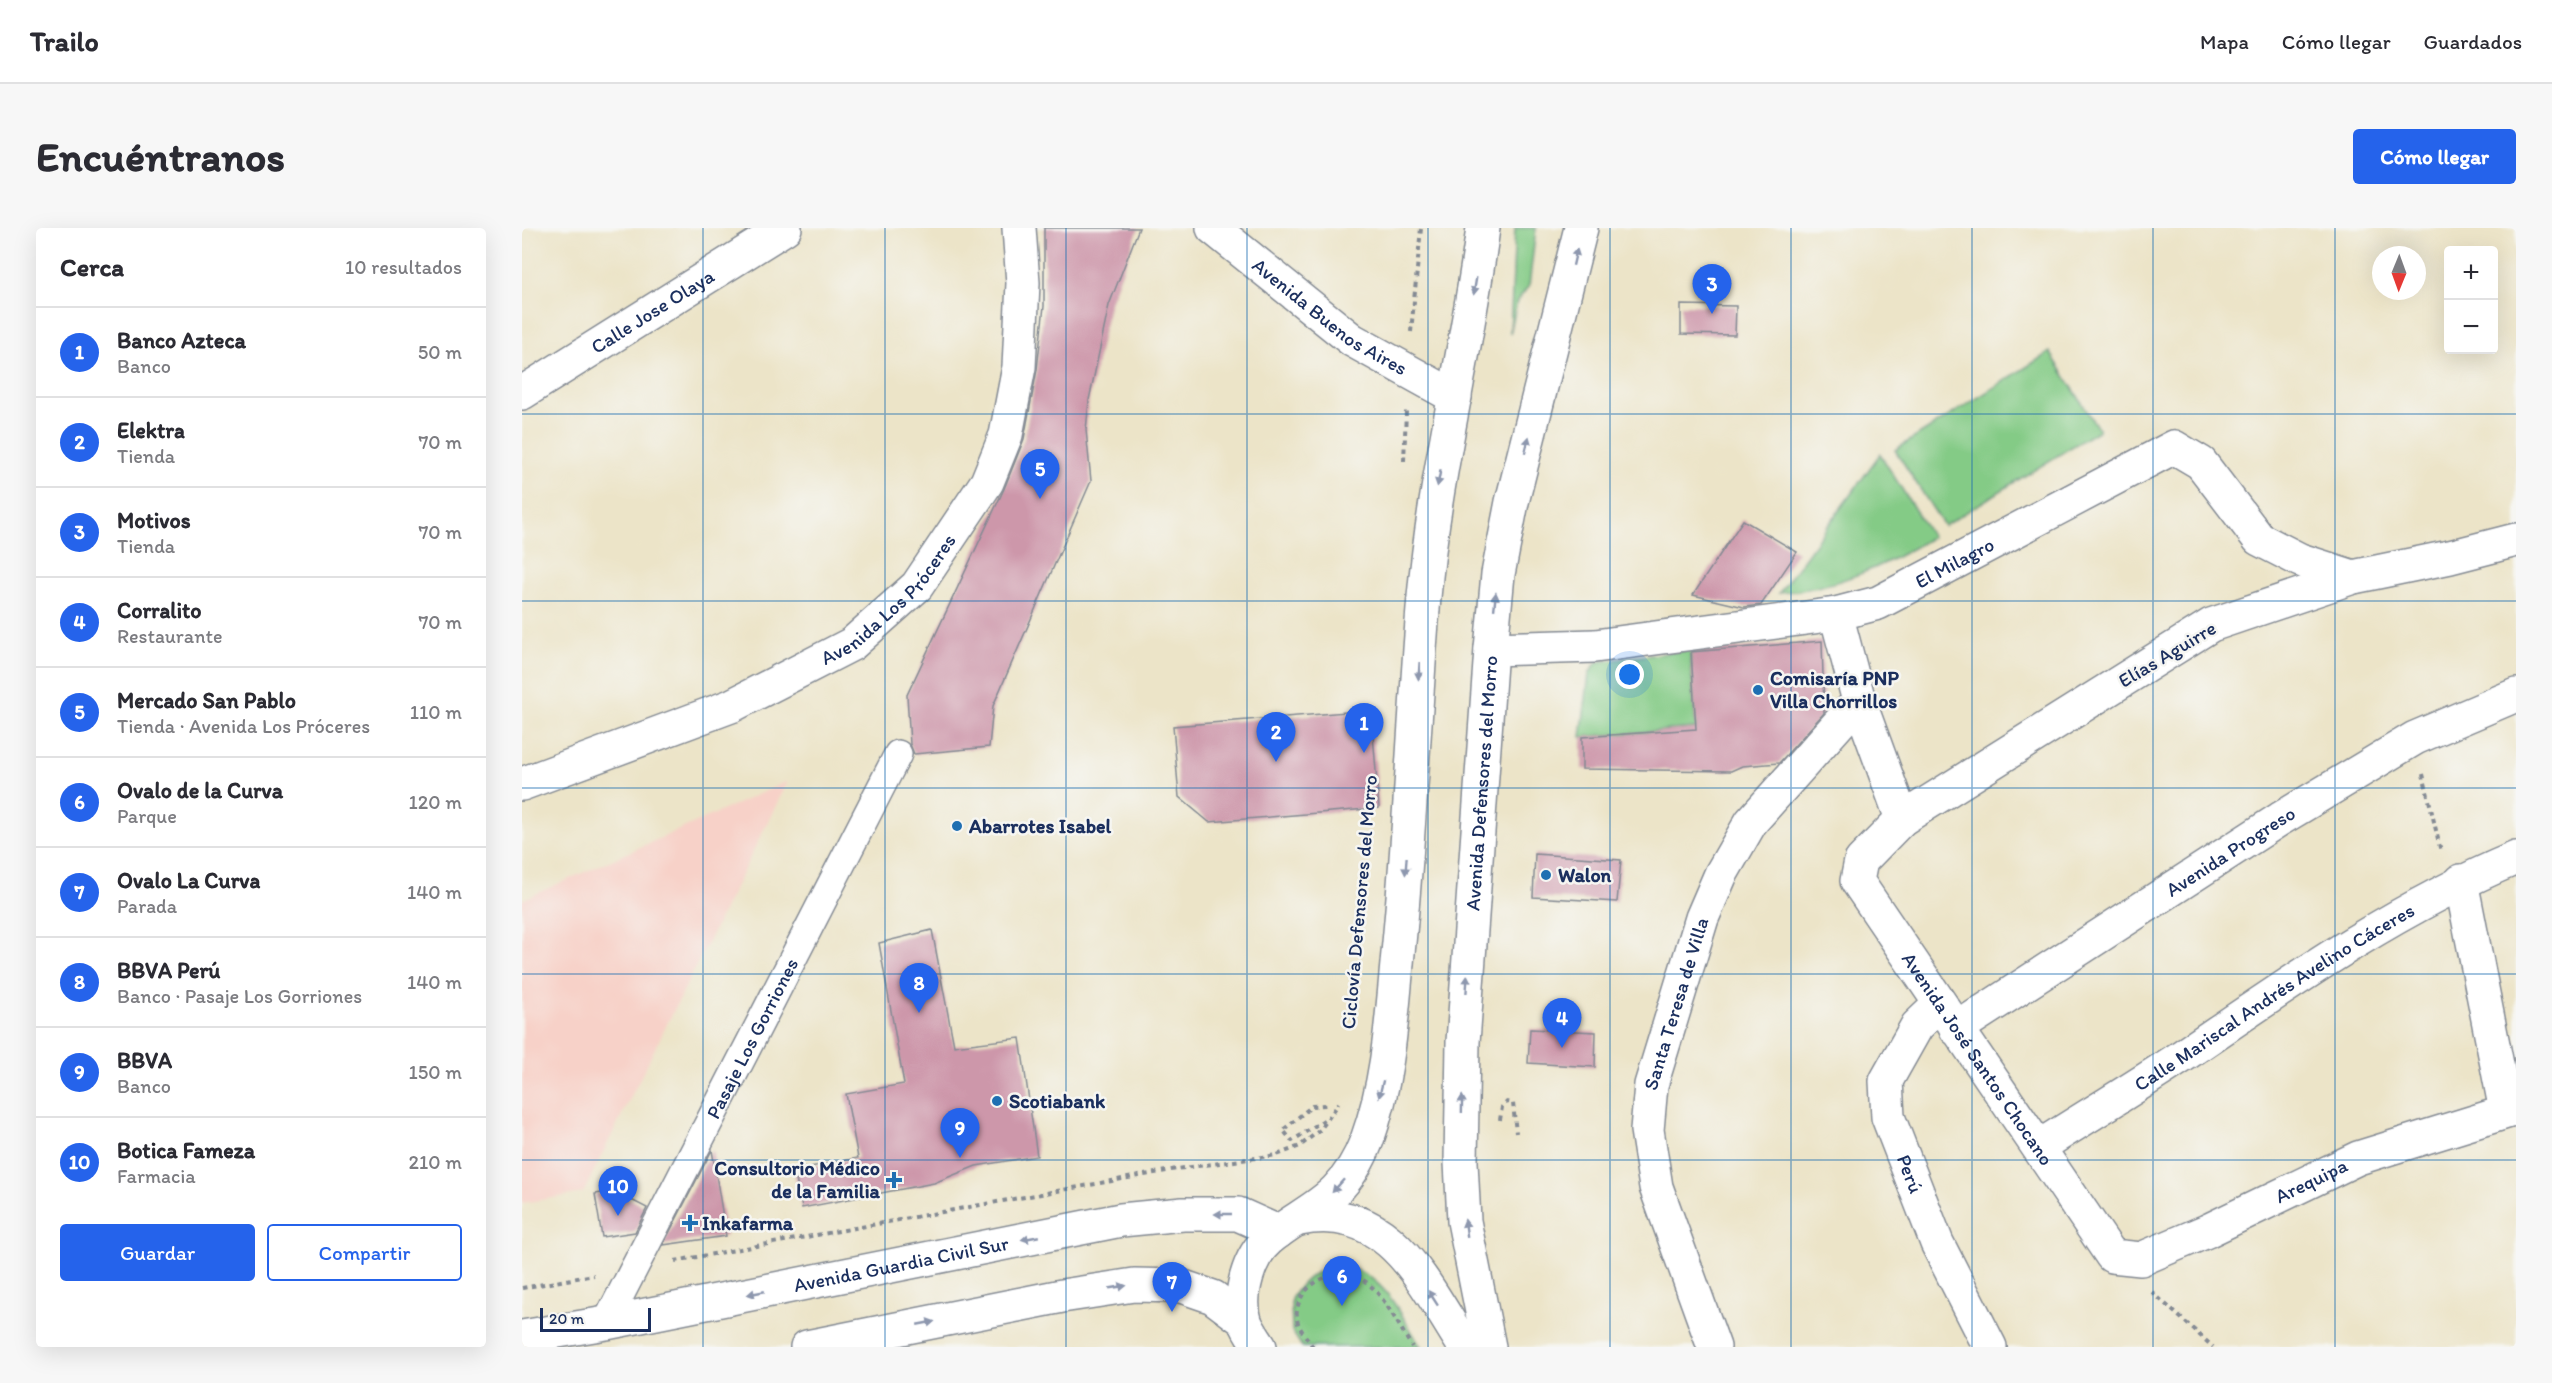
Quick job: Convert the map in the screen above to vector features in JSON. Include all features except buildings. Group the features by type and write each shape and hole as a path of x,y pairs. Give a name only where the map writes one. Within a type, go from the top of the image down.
{"street":[{"name":"Calle Jose Olaya","path":"522,393 784,228"},
{"name":"Avenida Los Próceres","path":"522,784 731,706 852,644 917,586 987,482 1006,435 1019,367 1023,283 1019,228"},
{"name":"Avenida Buenos Aires","path":"1213,228 1352,340 1455,397"},
{"path":"1252,1334 1244,1286 1252,1260 1266,1241 1336,1190 1354,1168 1373,1121 1384,1078 1405,888 1428,551 1475,287 1483,228"},
{"name":"Avenida Defensores del Morro","path":"1489,1347 1464,1221 1461,1162 1463,1042 1491,649 1498,574 1512,502 1581,228"},
{"name":"El Milagro","path":"1491,649 1595,646 1836,614 1878,603 2174,447 2201,463 2259,539 2300,560 2353,577"},
{"name":"Elías Aguirre","path":"1861,861 1902,819 2211,625 2353,577 2450,557 2516,540"},
{"path":"1836,614 1859,701 1902,819"},
{"name":"Avenida Progreso","path":"1948,1017 2415,738 2516,695"},
{"name":"Santa Teresa de Villa","path":"1714,1347 1656,1186 1647,1130 1651,1085 1702,918 1721,874 1751,822 1859,701"},
{"name":"Pasaje Los Gorriones","path":"606,1323 898,754"},
{"name":"Calle Mariscal Andrés Avelino Cáceres","path":"2039,1147 2179,1058 2278,989 2455,885 2516,858"},
{"name":"Avenida José Santos Chocano","path":"1861,861 1857,881 2112,1256"},
{"path":"2455,885 2511,1110"},
{"name":"Perú","path":"1948,1017 1917,1026 1886,1081 1887,1117 1937,1243 1990,1347"},
{"name":"Arequipa","path":"2112,1256 2141,1259 2207,1231 2358,1158 2511,1110"},
{"name":"Avenida Guardia Civil Sur","path":"522,1337 606,1323 1121,1220 1184,1214 1238,1214 1288,1225"},
{"path":"1288,1225 1316,1215 1348,1218 1379,1231 1406,1257 1465,1347"},
{"path":"807,1347 1062,1296 1134,1285 1181,1286 1213,1297 1252,1334"}],"path":[{"path":"1404,471 1408,371 1421,228"},
{"path":"2415,738 2455,885"},
{"path":"522,1288 633,1267 754,1248 1177,1169 1277,1155 1300,1146 1320,1130 1341,1100"},
{"path":"1500,1124 1502,1107 1507,1102 1513,1103 1516,1133"},
{"path":"1324,1120 1292,1141 1283,1130 1312,1107 1326,1105"},
{"path":"2112,1256 2213,1347"},
{"path":"1313,1347 1297,1320 1299,1300 1315,1282 1330,1275 1349,1275 1362,1279 1374,1288 1412,1347"}],"shaded area":[{"path":"788,781 583,1193 522,1203 522,900"}],"green space":[{"path":"1515,228 1536,228 1529,286 1517,301 1510,334"},
{"path":"2050,352 2099,430 1944,526 1895,450"},
{"path":"1880,454 1932,537 1878,567 1840,581 1779,593"},
{"path":"1690,650 1696,728 1581,737 1589,674 1597,662"},
{"path":"1343,1266 1358,1270 1381,1286 1421,1347 1302,1347 1292,1331 1291,1299 1312,1275 1326,1269"}],"place":[{"name":"Motivos","path":"1712,314"},
{"name":"Mercado San Pablo","path":"1040,499"},
{"name":"Comisaría PNP Villa Chorrillos","path":"1758,690"},
{"name":"Banco Azteca","path":"1364,753"},
{"name":"Elektra","path":"1276,762"},
{"name":"Abarrotes Isabel","path":"957,826"},
{"name":"Walon","path":"1546,875"},
{"name":"BBVA Perú","path":"919,1013"},
{"name":"Corralito","path":"1562,1048"},
{"name":"Scotiabank","path":"997,1101"},
{"name":"BBVA","path":"960,1158"},
{"name":"Consultorio Médico de la Familia","path":"894,1180"},
{"name":"Botica Fameza","path":"618,1216"},
{"name":"Inkafarma","path":"690,1223"},
{"name":"Ovalo de la Curva","path":"1342,1306"},
{"name":"Ovalo La Curva","path":"1172,1312"}]}
